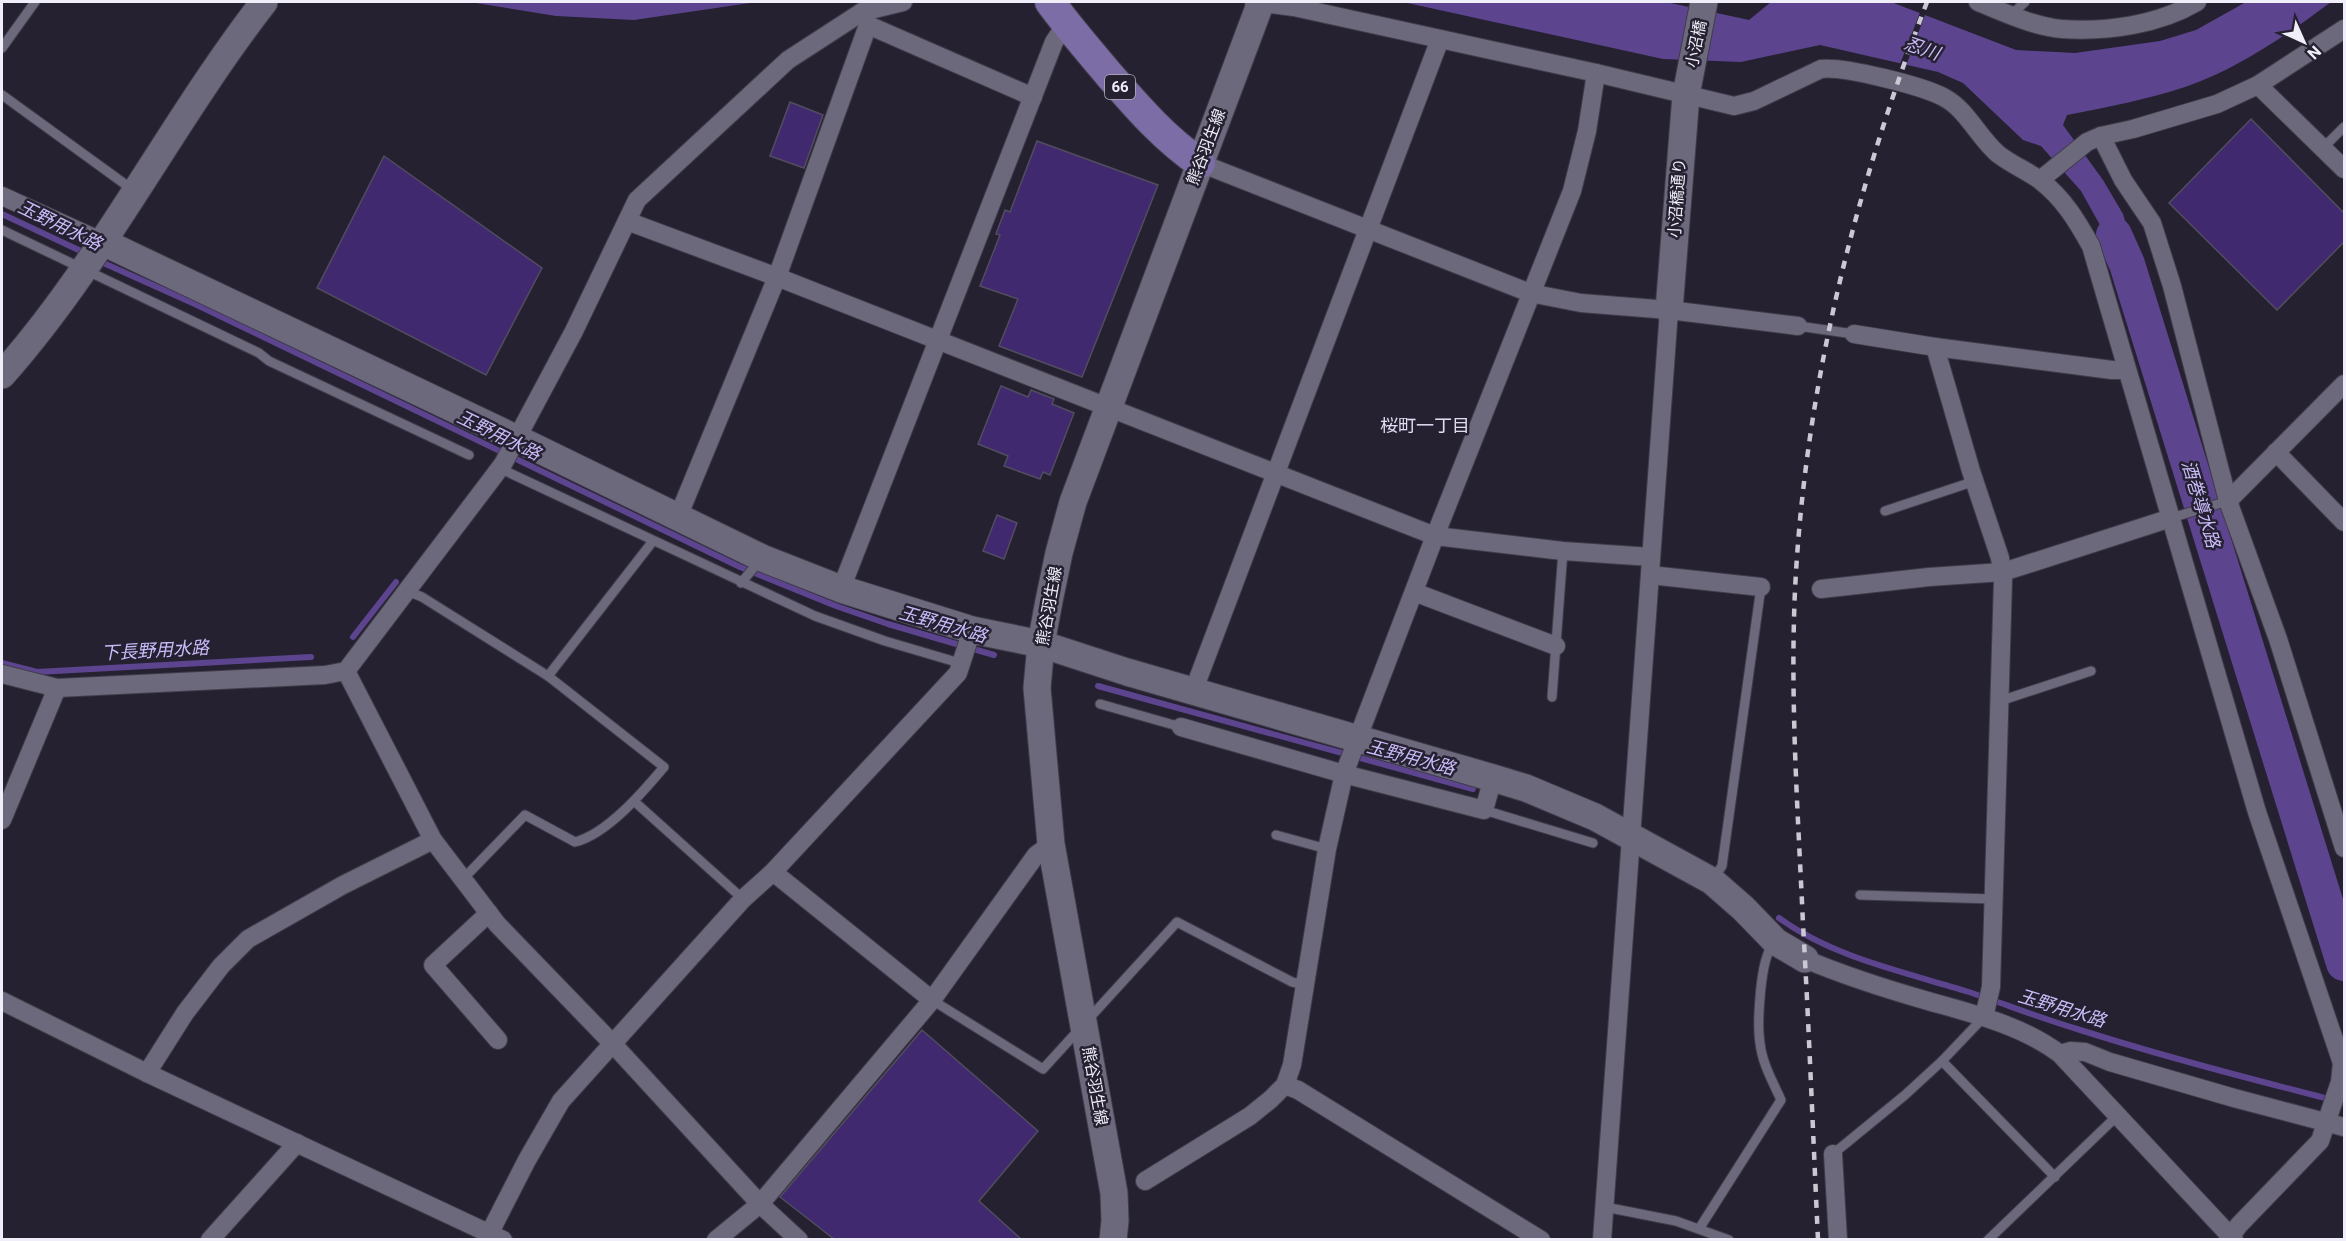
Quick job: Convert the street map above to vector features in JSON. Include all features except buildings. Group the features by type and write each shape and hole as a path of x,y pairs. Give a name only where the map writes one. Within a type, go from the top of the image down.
{"main road":[{"name":"66","path":"1058,13 1147,119 1174,146 1200,163"}],"street":[{"path":"2,375 45,324 93,256 264,2"},
{"path":"2,674 57,688 325,675 346,671 508,455 637,200 788,60 865,19 903,2"},
{"path":"2,196 93,256 508,455 678,517 759,562 971,632 1041,644 1356,744 1526,788 1595,817 1712,881 1743,908 1776,942 1805,959 1873,985 1987,1003 2060,1054 2231,1238 2320,1141 2335,1112 2343,1063 2257,812 2177,516 2127,370 2091,246 2066,204 2040,180 1997,153 1956,107 1945,98 1897,81 1833,67 1821,69 1754,101 1734,106 1687,91 1294,7 1258,2"},
{"name":"熊谷羽生線","path":"1113,1239 1114,1193 1051,844 1037,688 1041,644 1059,553 1073,502 1258,2"},
{"name":"小沼橋","path":"1687,91 1704,2"},
{"path":"1978,2 2010,16 2061,29 2106,28 2147,23 2198,2"},
{"path":"841,589 936,340 1054,42 1058,13"},
{"path":"865,19 1033,97"},
{"path":"678,517 777,277 865,19"},
{"path":"2040,180 2094,139 2217,104 2258,85 2344,29"},
{"path":"1193,692 1440,39"},
{"path":"1145,1181 1250,1116 1285,1085 1292,1065 1327,849 1346,770 1435,536 1572,190 1579,169 1596,73"},
{"path":"2258,85 2344,169"},
{"name":"小沼橋通り","path":"1669,310 1687,91"},
{"path":"2094,139 2152,223 2172,286 2222,504 2278,639 2344,848"},
{"path":"1200,163 1530,293 1581,303 1669,310 1798,326"},
{"path":"627,221 777,277 1435,536 1563,551 1761,586"},
{"path":"1602,1239 1669,310"},
{"path":"1854,334 1935,347 2127,370"},
{"path":"1935,347 2003,572 1993,899 1987,1003"},
{"path":"2222,504 2344,384"},
{"path":"2276,452 2344,522"},
{"path":"1821,589 1860,583 2003,572 2177,516"},
{"path":"1414,592 1556,646"},
{"path":"2,1002 493,1237 527,1160 561,1101 743,899 773,872 958,673 971,632"},
{"path":"346,671 433,840 489,913 760,1204 799,1239"},
{"path":"2,820 57,688"},
{"path":"1182,728 1346,770 1484,810 1493,778"},
{"path":"147,1073 185,1012 221,966 248,939 343,885 433,840"},
{"path":"717,1239 760,1204 932,1000 1036,855 1051,844"},
{"path":"773,872 932,1000"},
{"path":"489,913 433,965 498,1040"},
{"path":"2060,1054 2071,1051 2085,1052 2110,1062 2234,1098 2335,1112"},
{"path":"1285,1085 1307,1096 1541,1239"},
{"path":"210,1239 297,1143"},
{"path":"1833,1154 1838,1239"}],"lane":[{"path":"2,48 35,2"},
{"path":"2010,16 2025,2"},
{"path":"2,95 135,192"},
{"path":"2323,148 2344,127"},
{"path":"2,230 93,256 469,454"},
{"path":"1798,326 1854,334"},
{"path":"508,455 653,541 815,616 885,641 963,662"},
{"path":"1886,511 1975,481"},
{"path":"2177,516 2222,504"},
{"path":"548,676 653,541"},
{"path":"1552,697 1563,551"},
{"path":"742,582 759,562"},
{"path":"1712,881 1722,866 1761,586"},
{"path":"407,591 422,597 548,676 664,767 635,802 587,839 575,842 525,815 463,879"},
{"path":"2000,701 2091,671"},
{"path":"1101,704 1182,728"},
{"path":"635,802 743,899"},
{"path":"1484,810 1593,843"},
{"path":"1276,836 1327,849"},
{"path":"1860,895 1993,899"},
{"path":"932,1000 1043,1069 1177,922 1292,982 1305,985"},
{"path":"1699,1229 1781,1100 1760,1044 1760,996 1764,960 1769,949 1776,942"},
{"path":"1833,1154 1905,1095 1942,1061 1987,1003"},
{"path":"1942,1061 2055,1177"},
{"path":"1988,1239 2118,1115"},
{"path":"1605,1206 1652,1215 1729,1239"}],"water":[{"path":"470,2 757,2 634,20 556,16"},
{"name":"忍川","path":"1403,2 1666,2 1749,20 1771,2 1891,2 2016,50 2075,53 2160,41 2196,30 2246,2 2331,2 2262,49 2207,79 2158,95 2067,115 2063,125 2103,180 2123,214 2135,254 2129,259 2132,280 2118,259 2114,260 2100,225 2081,191 2041,146 2023,140 1963,83 1938,72 1820,45 1741,62 1663,59"}],"pier":[{"path":"1921,10 1926,12 1906,66 1900,64"}],"waterway":[{"name":"玉野用水路","path":"2,214 85,253"},
{"name":"酒巻導水路","path":"2114,235 2127,264 2344,963"},
{"name":"玉野用水路","path":"99,261 197,305 740,567 836,606 994,655"},
{"name":"下長野用水路","path":"353,637 396,582"},
{"name":"下長野用水路","path":"2,663 37,672 311,657"},
{"name":"玉野用水路","path":"1098,686 1473,789"},
{"name":"玉野用水路","path":"1779,918 1800,932 1846,954 2110,1039 2344,1103"}],"railway":[{"path":"1818,1240 1794,716 1795,590 1801,514 1822,364 1838,290 1877,145 1927,2"}],"district":[{"name":"桜町一丁目","path":"1425,425"}]}
